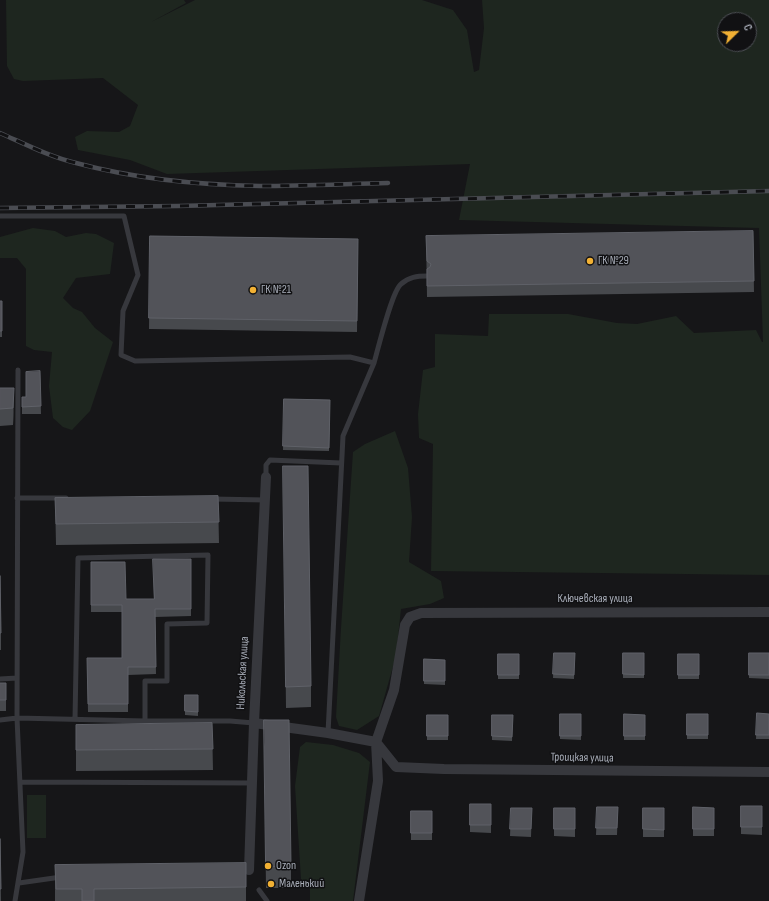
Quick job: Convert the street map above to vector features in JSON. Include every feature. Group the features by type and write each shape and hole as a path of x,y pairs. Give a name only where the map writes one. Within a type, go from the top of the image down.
{"street":[{"name":"Никольская улица","path":"245,870 252,783 266,477"},
{"name":"Ключевская улица","path":"376,742 394,690 405,625 410,617 421,613 769,612"},
{"path":"254,723 328,733 376,742 378,781 359,901"},
{"name":"Троицкая улица","path":"376,742 396,767 444,769 769,772"}],"lane":[{"path":"0,216 124,216 138,275 123,311 121,355 135,361 350,357 374,363"},
{"path":"328,733 343,436 374,363 391,304 400,285 412,277 427,276"},
{"path":"15,901 23,852 17,718 18,370"},
{"path":"266,477 266,465 270,460 341,463"},
{"path":"17,498 72,498"},
{"path":"204,499 266,500"},
{"path":"75,720 78,558 208,555 207,622 167,624 167,681 145,681 145,721"},
{"path":"0,679 17,678"},
{"path":"0,720 17,718 230,721 254,723"},
{"path":"20,782 252,783"},
{"path":"18,883 70,876"},
{"path":"259,890 267,901"}],"shaded area":[{"path":"6,0 184,0 186,3 151,22 195,0 422,0 453,10 467,30 474,72 479,70 484,28 482,0 769,0 769,575 431,571 433,444 419,438 418,414 423,370 435,367 435,334 488,336 489,314 568,314 617,323 637,324 676,316 694,333 756,330 763,342 759,228 459,220 470,164 167,174 130,160 78,150 75,137 87,131 119,132 130,126 138,105 103,78 23,81 14,79 7,66"},
{"path":"33,228 55,231 66,237 86,233 96,234 114,243 110,274 76,278 63,298 73,308 82,312 95,328 113,342 90,411 72,430 63,427 53,418 49,386 52,352 34,350 26,346 26,269 17,258 0,258 0,237"},
{"path":"395,431 408,468 412,517 409,562 441,581 444,598 430,604 401,609 396,656 379,716 357,730 339,726 336,717 353,452 365,444"},
{"path":"306,742 333,745 359,753 370,762 353,901 310,901 310,887 301,879 295,786 300,747"},
{"path":"27,795 46,795 46,838 27,838"}],"building":[{"name":"ГК №29","path":"753,231 754,281 427,286 427,269 431,264 427,261 426,236"},
{"name":"ГК №21","path":"150,236 358,239 357,321 149,318"},
{"path":"0,301 2,301 2,331 0,331"},
{"path":"40,371 41,406 22,407 22,397 26,397 26,372"},
{"path":"0,388 14,388 13,408 0,409"},
{"path":"284,399 330,400 329,448 283,446"},
{"path":"283,466 308,466 311,686 286,687"},
{"path":"218,496 219,522 56,524 55,498"},
{"path":"153,559 191,559 191,609 155,609 156,667 128,667 128,704 88,704 87,658 122,658 122,605 91,605 91,562 125,562 126,599 154,599"},
{"path":"0,576 1,633 0,633"},
{"path":"554,653 575,653 574,675 553,674"},
{"path":"623,653 644,653 644,675 623,674"},
{"path":"749,653 769,653 769,675 749,675"},
{"path":"498,654 519,654 519,675 498,675"},
{"path":"678,654 699,654 699,675 678,675"},
{"path":"424,659 445,660 445,681 424,681"},
{"path":"0,683 6,683 6,700 0,700"},
{"path":"185,695 198,695 198,712 185,711"},
{"path":"757,713 769,714 769,735 756,735"},
{"path":"560,714 581,714 581,736 560,736"},
{"path":"624,714 645,715 645,736 624,736"},
{"path":"687,714 708,714 708,735 687,735"},
{"path":"427,715 448,715 448,736 427,736"},
{"path":"492,715 513,715 512,737 492,736"},
{"path":"264,720 289,720 291,866 266,867"},
{"path":"212,723 213,749 76,750 76,725"},
{"path":"470,804 491,804 491,825 470,825"},
{"path":"741,806 762,806 762,827 741,827"},
{"path":"597,807 618,807 617,828 596,828"},
{"path":"693,807 714,808 714,829 693,829"},
{"path":"511,808 532,808 531,829 510,829"},
{"path":"554,808 575,808 575,829 554,829"},
{"path":"643,808 664,808 664,830 643,829"},
{"path":"411,811 432,811 432,833 411,833"},
{"path":"0,839 1,889 0,889"},
{"path":"246,863 246,887 94,889 94,901 82,901 82,889 56,889 55,865"}],"railway":[{"path":"0,133 57,157 99,169 190,183 260,186 388,183"},
{"path":"0,208 178,206 769,191"}],"place":[{"name":"ГК №29","path":"590,261"},
{"name":"ГК №21","path":"253,290"},
{"name":"Ozon","path":"268,866"},
{"name":"Маленький","path":"271,884"}]}
